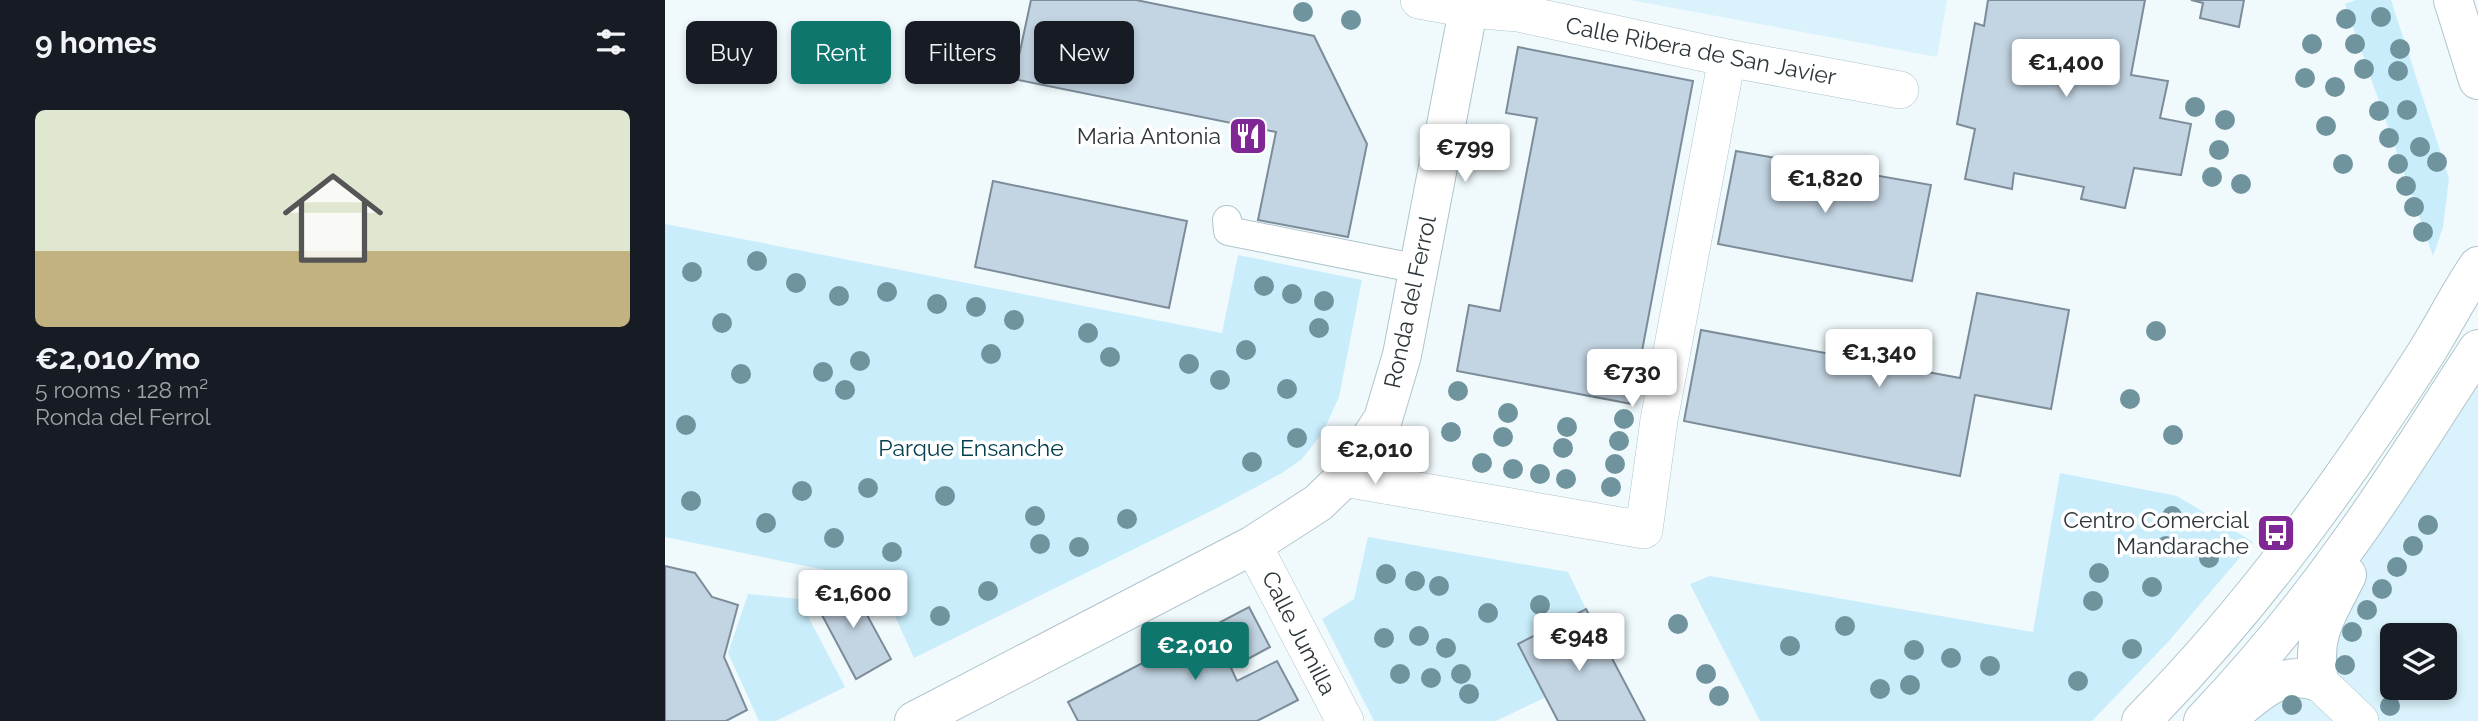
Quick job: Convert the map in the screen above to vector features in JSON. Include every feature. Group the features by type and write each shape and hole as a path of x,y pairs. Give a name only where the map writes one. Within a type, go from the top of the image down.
{"main road":[{"path":"2453,0 2478,80"},
{"name":"Ronda del Ferrol","path":"914,721 1253,545 1318,503 1345,478 1383,419 1402,355 1469,5"},
{"path":"2141,721 2231,624 2295,543 2427,352 2478,266"},
{"path":"2203,721 2308,599 2394,479 2478,349"},
{"path":"2223,721 2282,680 2298,676 2319,682 2315,656 2318,636 2394,479"}],"street":[{"name":"Calle Ribera de San Javier","path":"1419,0 1518,13 1727,58 1900,90"},
{"path":"1345,478 1644,530 1659,420 1727,58"},
{"path":"1227,220 1228,231 1419,269"},
{"name":"Calle Jumilla","path":"1253,545 1345,721"},
{"path":"2319,682 2360,721"}],"shaded area":[{"path":"1630,0 1947,0 1937,57"},
{"path":"2478,349 2478,721 2223,721 2282,680 2318,636"}],"green space":[{"path":"2356,0 2391,0 2449,178 2443,227 2433,256 2345,4"},
{"name":"Parque Ensanche","path":"665,224 1222,333 1238,255 1362,280 1339,397 1323,432 1302,459 1282,473 1217,508 914,658 879,581 665,537"},
{"path":"2060,473 2177,496 2253,542 2168,642 2092,721 1760,721 1690,584 1710,576 2033,632"},
{"path":"1368,537 1568,572 1586,609 1518,644 1546,697 1496,721 1374,721 1322,619 1354,599"},
{"path":"748,594 799,599 845,687 776,721 759,721 728,653"}],"building":[{"path":"1031,0 1136,0 1314,36 1367,144 1348,237 1258,220 1276,132 1039,84 1134,84 1134,21 1034,21 1034,83 1020,80 1020,51"},
{"path":"1988,0 2145,0 2131,75 2168,81 2160,118 2191,124 2181,175 2134,168 2125,208 2081,199 2084,187 2014,173 2012,189 1965,179 1975,129 1957,124 1975,23 1984,26"},
{"path":"2191,0 2244,0 2239,27 2200,18 2203,3"},
{"path":"1518,47 1693,81 1632,404 1457,371 1469,305 1500,311 1537,118 1506,113"},
{"path":"1736,151 1931,185 1912,281 1718,244"},
{"path":"993,181 1187,221 1169,308 975,267"},
{"path":"1977,293 2069,310 2051,409 1975,395 1960,476 1684,421 1701,330 1960,378"},
{"path":"665,566 695,573 712,597 738,605 724,657 747,710 726,721 665,721"},
{"path":"849,582 891,659 856,679 814,600"},
{"path":"1249,607 1270,647 1231,668 1237,681 1277,661 1298,700 1257,721 1078,721 1068,702"},
{"path":"1586,609 1645,721 1558,721 1518,644"}],"place":[{"name":"Maria Antonia","path":"1248,136"},
{"name":"Centro Comercial Mandarache","path":"2276,533"}]}
